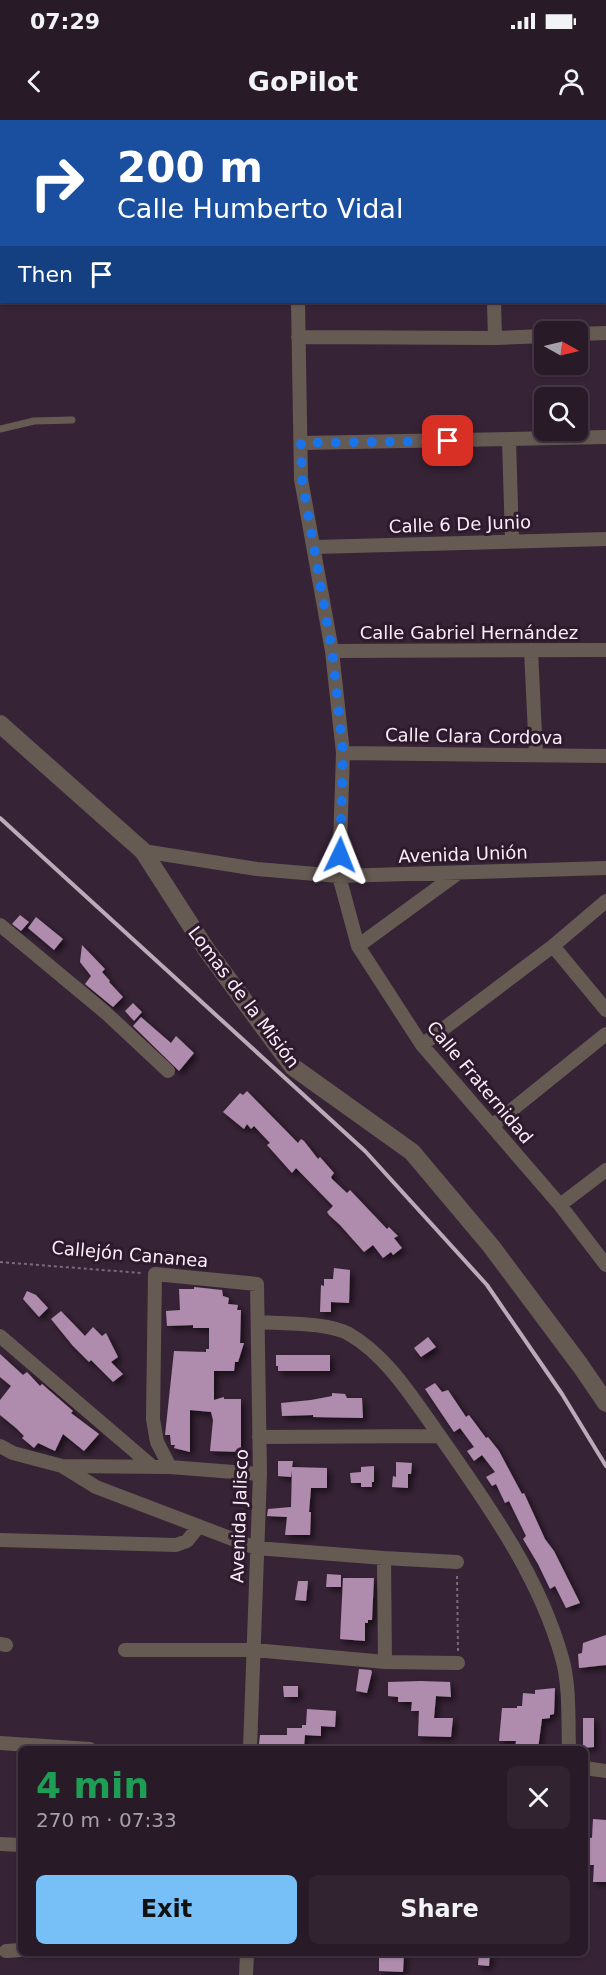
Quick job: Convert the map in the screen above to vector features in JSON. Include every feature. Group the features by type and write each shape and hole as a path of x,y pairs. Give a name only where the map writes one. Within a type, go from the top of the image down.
{"street":[{"name":"Calle Fraternidad","path":"298,303 302,479 332,651 343,753 339,876 358,946 422,1045 560,1205 606,1266"},
{"path":"494,303 495,338"},
{"path":"588,334 606,333"},
{"path":"298,337 534,336"},
{"path":"301,443 606,437"},
{"path":"509,440 512,540"},
{"name":"Calle 6 De Junio","path":"315,547 606,539"},
{"path":"531,650 537,755"},
{"name":"Calle Gabriel Hernández","path":"332,651 606,650"},
{"name":"Lomas de la Misión","path":"0,724 143,851 206,950 293,1067 412,1152 490,1246 606,1403"},
{"name":"Calle Clara Cordova","path":"343,753 606,756"},
{"name":"Avenida Unión","path":"143,851 257,869 339,876 606,868"},
{"path":"358,946 459,873"},
{"path":"422,1045 553,946 606,901"},
{"path":"0,925 106,1013 168,1071"},
{"path":"553,946 606,1010"},
{"path":"492,1126 606,1034"},
{"path":"560,1205 606,1170"},
{"path":"155,1274 153,1419 157,1442 170,1467"},
{"name":"Callejón Cananea","path":"155,1274 257,1284"},
{"name":"Avenida Jalisco","path":"250,1746 260,1474 257,1284"},
{"path":"259,1322 324,1327 347,1333 369,1348 404,1386 510,1541 540,1597 563,1661 568,1746"},
{"path":"0,1336 153,1467"},
{"path":"259,1437 440,1436"},
{"path":"0,1446 13,1453 62,1466 170,1467 260,1474"},
{"path":"62,1466 96,1487 256,1548 457,1562"},
{"path":"0,1540 176,1545 187,1541 199,1526"},
{"path":"384,1558 385,1662"},
{"path":"125,1650 254,1650 385,1662 458,1663"},
{"path":"0,1743 45,1746"},
{"path":"588,1768 606,1771"},
{"path":"0,1844 18,1845"},
{"path":"6,1950 18,1950"},
{"path":"246,1975 247,1956"}],"lane":[{"path":"0,429 34,421 72,420"}],"path":[{"name":"Callejón Cananea","path":"0,1262 155,1274"},
{"path":"457,1562 458,1663"}],"building":[{"path":"20,915 29,922 21,931 12,924"},
{"path":"36,917 63,939 54,950 28,928"},
{"path":"82,945 105,969 102,972 123,997 113,1007 85,984 91,976 80,962"},
{"path":"133,1003 142,1012 134,1021 125,1011"},
{"path":"141,1017 171,1043 176,1036 194,1053 179,1071 133,1026"},
{"path":"247,1091 298,1143 301,1139 318,1159 320,1157 334,1173 332,1179 347,1193 350,1190 387,1229 389,1227 398,1236 394,1238 402,1248 393,1255 391,1252 383,1258 373,1245 364,1252 329,1215 327,1212 333,1206 296,1168 292,1173 267,1145 270,1143 254,1126 251,1129 247,1124 244,1129 223,1112 240,1093 243,1095"},
{"path":"334,1268 350,1270 349,1303 331,1302 331,1312 320,1312 321,1285 324,1286 324,1279 333,1279"},
{"path":"194,1287 222,1290 223,1296 229,1298 228,1304 238,1305 237,1310 241,1310 240,1343 244,1343 238,1362 235,1362 234,1371 214,1371 214,1400 224,1397 224,1399 241,1399 241,1452 210,1451 213,1420 211,1412 190,1410 190,1452 174,1448 175,1445 171,1445 170,1435 165,1435 174,1351 206,1352 206,1349 209,1349 209,1328 193,1328 193,1325 167,1326 166,1311 180,1310 179,1289 194,1289"},
{"path":"27,1291 36,1295 48,1308 39,1317 23,1299"},
{"path":"61,1311 85,1336 93,1327 102,1336 106,1333 118,1357 111,1362 123,1374 113,1382 73,1346 51,1319"},
{"path":"428,1337 436,1347 421,1357 414,1348"},
{"path":"0,1354 23,1375 27,1372 40,1386 42,1384 73,1411 71,1413 99,1434 84,1451 63,1434 55,1451 38,1443 34,1448 22,1438 24,1436 16,1428 0,1415 0,1400 11,1386 0,1377"},
{"path":"276,1355 330,1355 330,1371 278,1371"},
{"path":"435,1383 442,1392 448,1390 466,1417 469,1415 499,1451 522,1494 524,1493 545,1539 554,1551 580,1603 566,1608 555,1586 550,1589 523,1539 526,1536 509,1501 505,1503 496,1484 492,1486 486,1477 495,1472 482,1455 474,1461 467,1451 474,1447 460,1428 454,1432 425,1389"},
{"path":"332,1393 345,1394 347,1398 362,1398 363,1418 282,1416 281,1403 332,1396"},
{"path":"278,1461 293,1461 292,1467 327,1468 327,1488 311,1488 310,1535 285,1535 287,1517 267,1516 268,1509 291,1507 292,1470 291,1477 278,1476"},
{"path":"396,1462 412,1463 411,1474 408,1474 408,1488 392,1487 393,1476 396,1477"},
{"path":"374,1466 372,1487 361,1487 361,1483 351,1483 350,1473 361,1472 361,1467"},
{"path":"327,1574 341,1575 341,1587 326,1587"},
{"path":"343,1578 374,1578 372,1620 365,1623 365,1641 340,1639"},
{"path":"298,1581 308,1581 306,1601 295,1600"},
{"path":"606,1635 606,1665 579,1668 578,1654 582,1653 583,1643"},
{"path":"359,1669 372,1672 367,1693 356,1691"},
{"path":"388,1682 450,1682 451,1697 436,1696 434,1718 453,1718 451,1737 418,1736 419,1711 411,1711 412,1702 398,1702 398,1697 388,1696"},
{"path":"283,1686 298,1686 298,1697 284,1697"},
{"path":"555,1688 554,1714 550,1715 550,1718 542,1719 538,1746 515,1746 516,1741 499,1741 502,1708 522,1706 523,1693 535,1694 535,1690"},
{"path":"307,1709 336,1711 335,1727 321,1726 321,1736 305,1735 304,1746 259,1744 260,1735 287,1735 287,1728 302,1728 302,1725 306,1725"},
{"path":"583,1718 594,1718 594,1747 583,1746"},
{"path":"593,1819 606,1820 606,1882 593,1882 594,1865 589,1865 588,1849 588,1837 592,1838"},
{"path":"379,1956 404,1956 403,1972 379,1971"},
{"path":"479,1956 490,1956 489,1966 478,1965"}],"railway":[{"path":"0,818 365,1151 487,1285 562,1394 606,1466"}],"route":[{"path":"340,855 343,753 332,651 302,479 301,443 448,441"}]}
